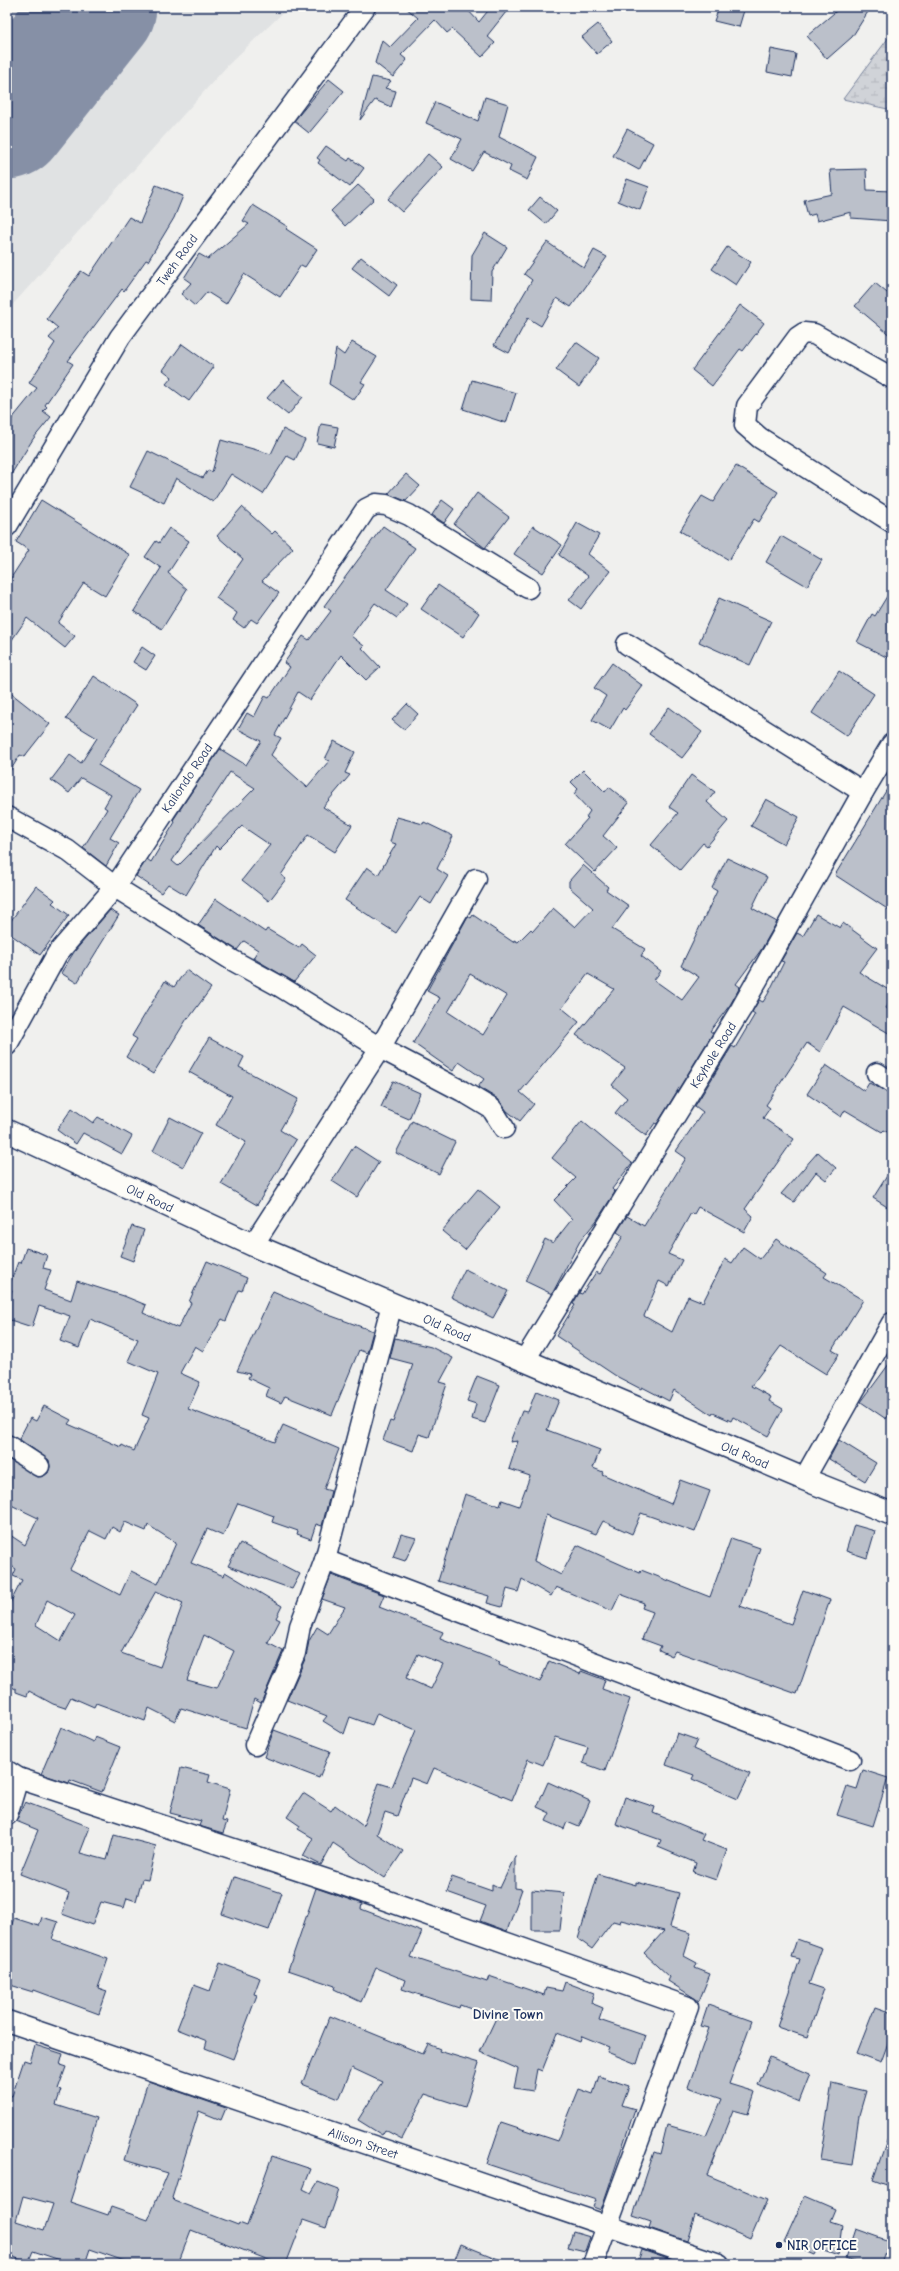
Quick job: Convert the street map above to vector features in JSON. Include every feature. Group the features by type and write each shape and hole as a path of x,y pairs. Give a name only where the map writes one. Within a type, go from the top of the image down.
{"street":[{"name":"Tweh Road","path":"7,526 120,337 365,7"},
{"path":"892,378 814,334 804,333 798,337 747,406 744,416 745,425 760,438 892,522"},
{"name":"Kailondo Road","path":"7,1045 56,954 115,886 366,509 376,504 386,505 409,515 528,588"},
{"path":"627,644 863,792"},
{"name":"Keyhole Road","path":"524,1361 741,1009 863,792 892,744"},
{"path":"7,817 67,850 115,886 232,960 281,987 380,1048 462,1090 492,1109 504,1128"},
{"path":"253,1245 380,1048 476,879"},
{"name":"Old Road","path":"7,1131 253,1245 804,1479 892,1514"},
{"path":"254,1745 295,1653 300,1626 325,1560 392,1304"},
{"path":"804,1479 892,1323"},
{"path":"7,1445 39,1466"},
{"path":"325,1560 850,1760"},
{"path":"7,1814 13,1774 340,1884 688,2007 606,2226 594,2264"},
{"name":"Allison Street","path":"7,2021 719,2264"}],"shaded area":[{"path":"7,7 289,7 228,65 7,311"}],"green space":[{"path":"892,33 892,110 843,99"}],"building":[{"path":"405,7 465,7 479,22 491,7 510,7 487,36 495,43 482,57 452,29 447,33 435,20 401,55 407,60 393,77 375,63 382,40 390,47 418,18"},
{"path":"719,7 745,7 739,27 714,21"},
{"path":"841,7 871,7 852,37 827,59 807,36"},
{"path":"598,24 612,41 597,54 582,37"},
{"path":"771,49 796,54 792,77 767,72"},
{"path":"372,77 391,81 385,88 396,91 391,107 375,100 360,120"},
{"path":"329,79 344,91 309,133 294,121"},
{"path":"485,97 508,104 499,137 538,157 527,180 509,171 511,166 484,152 472,171 451,159 462,139 426,123 435,102 478,121"},
{"path":"627,129 653,143 639,170 613,156"},
{"path":"326,146 348,161 350,158 364,168 350,187 318,163 320,160 317,158"},
{"path":"428,154 443,167 402,212 388,199"},
{"path":"866,169 867,190 892,191 892,221 851,218 851,212 817,221 815,214 808,216 804,200 832,194 830,170"},
{"path":"627,179 649,187 640,210 618,201"},
{"path":"156,185 183,196 174,218 148,261 146,260 124,291 122,289 68,361 73,364 45,405 47,407 43,411 51,417 33,439 7,481 7,425 37,388 29,383 55,343 49,338 58,328 47,319 81,271 89,276 129,217 140,223"},
{"path":"358,185 374,199 345,226 331,211"},
{"path":"540,197 557,211 546,224 529,210"},
{"path":"253,205 288,227 286,229 317,249 305,267 301,265 280,297 244,274 226,304 207,292 195,306 181,294 191,283 184,278 199,254 208,259 249,224 243,221"},
{"path":"485,233 507,247 492,272 491,300 471,299 472,255"},
{"path":"547,242 584,268 594,250 607,257 571,307 557,298 541,326 528,318 509,353 494,345 532,280 524,274"},
{"path":"727,247 751,262 736,285 712,269"},
{"path":"361,257 397,285 389,296 352,268"},
{"path":"875,283 892,297 892,337 855,306"},
{"path":"740,305 764,323 743,351 740,349 712,386 692,370"},
{"path":"352,342 377,357 361,382 365,384 354,400 329,384 336,349 344,355"},
{"path":"576,342 599,358 579,387 556,370"},
{"path":"182,344 214,367 189,401 166,384 172,377 163,370"},
{"path":"283,380 303,397 288,415 267,398"},
{"path":"472,380 516,393 506,423 463,409"},
{"path":"321,424 338,427 334,447 317,443"},
{"path":"283,429 305,440 295,460 287,456 263,494 231,474 213,502 176,478 164,503 130,487 148,451 203,478 208,470 212,472 221,440 271,454"},
{"path":"736,466 778,492 759,522 754,519 729,560 680,531 702,496 713,502"},
{"path":"406,474 420,486 406,501 388,494"},
{"path":"477,493 509,517 485,548 454,524"},
{"path":"41,500 130,555 105,596 84,583 58,623 75,636 65,648 27,618 7,647 7,584 29,550 16,542"},
{"path":"442,500 454,509 444,523 432,515"},
{"path":"242,507 272,534 275,531 293,548 262,581 279,593 257,623 251,619 244,628 233,620 237,613 216,598 243,559 217,536"},
{"path":"577,523 599,535 588,554 610,571 581,609 569,600 588,576 559,555"},
{"path":"383,526 415,548 386,590 407,604 397,618 375,603 351,636 364,646 362,648 380,667 366,680 341,655 310,700 298,692 275,735 281,738 271,755 307,787 329,761 325,759 334,741 355,752 345,773 350,775 323,807 352,825 335,852 308,835 281,875 286,879 269,901 242,880 270,845 242,826 219,849 216,846 186,895 168,884 161,893 136,876 147,859 151,862 175,822 173,820 220,749 246,765 261,741 238,729 247,713 254,717 265,696 269,698 290,667 284,663 303,636 309,640 331,611 324,606","holes":["230,772 255,788 178,866 172,861"]},
{"path":"533,526 562,545 543,573 514,554"},
{"path":"169,528 189,541 168,573 187,589 162,629 134,611 161,568 145,557 156,541 159,543"},
{"path":"781,536 822,560 807,586 766,562"},
{"path":"438,585 479,613 463,637 421,609"},
{"path":"892,588 892,660 857,642 872,614 875,616"},
{"path":"719,598 771,621 750,665 699,642"},
{"path":"142,647 155,656 146,670 133,662"},
{"path":"612,663 643,686 625,710 623,708 610,730 592,720 606,696 594,688"},
{"path":"839,671 874,694 847,736 812,713"},
{"path":"94,676 137,705 98,765 139,790 110,838 119,843 106,866 83,848 107,809 104,807 111,795 81,778 69,793 51,780 70,755 81,763 97,738 66,719"},
{"path":"7,690 50,724 24,757 20,755 7,776"},
{"path":"407,704 418,714 404,730 392,720"},
{"path":"669,707 702,732 682,758 649,734"},
{"path":"583,770 605,792 609,787 629,803 603,836 617,848 595,872 565,844 588,818 586,817 590,811 574,794 578,789 571,782"},
{"path":"691,775 715,792 707,802 728,821 707,846 703,843 680,870 651,845 678,813 669,807"},
{"path":"892,781 892,912 835,875"},
{"path":"766,799 799,817 784,844 751,826"},
{"path":"397,817 423,824 424,822 453,836 437,869 448,876 431,904 420,897 396,933 345,900 367,867 378,875 396,844 390,842"},
{"path":"727,858 767,877 752,908 777,922 761,950 736,984 740,987 730,1005 710,1031 713,1033 657,1124 655,1123 646,1136 615,1113 627,1098 612,1085 625,1068 576,1035 614,989 588,974 562,1008 579,1022 520,1092 534,1104 520,1121 507,1111 498,1099 478,1087 484,1079 459,1062 453,1071 413,1043 440,998 427,991 468,916 471,918 473,915 513,942 514,940 518,942 531,929 533,931 553,908 575,927 593,908 569,887 569,881 583,865 608,887 606,890 629,906 612,929 645,949 641,956 661,971 654,980 682,1000 699,977 681,966 717,891 712,888","holes":["470,974 507,996 483,1035 448,1012"]},
{"path":"36,886 55,900 52,903 69,915 40,955 7,932 7,926"},
{"path":"216,899 265,932 267,929 299,948 302,944 316,955 294,982 253,958 258,950 244,941 237,950 198,925"},
{"path":"110,910 119,915 77,983 61,973 74,952"},
{"path":"816,914 840,928 843,923 877,948 859,972 892,992 892,998 886,1008 892,1012 892,1035 844,1007 820,1052 807,1043 766,1105 770,1108 763,1118 794,1139 745,1209 753,1216 744,1232 698,1207 694,1214 691,1213 668,1254 682,1260 669,1286 659,1281 644,1316 672,1332 688,1296 703,1302 725,1259 732,1263 743,1247 760,1259 776,1239 827,1273 824,1277 863,1300 832,1350 839,1354 826,1374 781,1346 751,1386 771,1397 769,1401 783,1409 768,1436 733,1417 731,1421 713,1413 712,1415 674,1390 669,1401 642,1387 641,1389 616,1376 556,1336 575,1305 573,1304 579,1293 582,1294 596,1272 600,1274 623,1236 617,1232 627,1216 644,1226 686,1158 676,1151 703,1112 695,1106 732,1046 735,1048 755,1014 752,1012 759,1000 763,1002 768,994 784,962 781,961 797,933 803,936"},
{"path":"186,970 211,988 189,1018 188,1017 153,1074 126,1057 137,1039 132,1036 165,981 174,987"},
{"path":"209,1038 244,1057 239,1067 298,1099 280,1130 296,1140 257,1205 221,1184 246,1142 216,1125 232,1096 189,1072"},
{"path":"826,1065 864,1091 869,1083 892,1094 892,1135 884,1130 882,1132 845,1110 841,1117 807,1094"},
{"path":"393,1081 420,1093 409,1119 381,1107"},
{"path":"72,1108 93,1123 98,1117 132,1136 122,1154 83,1133 76,1144 57,1130"},
{"path":"170,1117 201,1133 183,1167 153,1151"},
{"path":"412,1121 455,1142 439,1174 396,1153"},
{"path":"582,1121 632,1163 612,1189 615,1192 597,1220 580,1241 552,1294 525,1281 545,1239 553,1243 572,1219 554,1200 576,1178 552,1158"},
{"path":"354,1146 379,1162 357,1197 332,1181"},
{"path":"818,1152 836,1168 826,1180 816,1172 794,1202 781,1194"},
{"path":"892,1168 892,1210 873,1198"},
{"path":"478,1189 500,1207 465,1250 442,1231"},
{"path":"132,1226 144,1230 133,1261 120,1256"},
{"path":"26,1248 47,1255 43,1268 51,1270 44,1290 71,1300 77,1281 124,1296 146,1305 143,1313 178,1328 191,1303 189,1302 207,1261 247,1278 242,1291 239,1290 226,1321 222,1319 203,1351 195,1346 180,1373 200,1382 188,1409 275,1442 283,1425 339,1449 324,1489 331,1491 322,1526 316,1524 311,1539 297,1534 298,1531 272,1522 274,1516 238,1503 223,1536 207,1529 191,1563 224,1576 225,1572 282,1606 276,1618 280,1620 268,1643 283,1651 261,1703 254,1699 246,1728 181,1708 175,1721 149,1708 145,1721 96,1703 94,1707 71,1697 65,1708 53,1704 29,1691 27,1696 16,1692 16,1689 7,1685 7,1609 22,1580 13,1576 16,1569 7,1563 7,1533 25,1545 38,1518 7,1503 7,1461 8,1459 38,1477 48,1473 50,1467 49,1460 19,1439 30,1418 36,1421 44,1406 71,1420 68,1424 121,1447 122,1445 134,1451 149,1418 142,1415 158,1374 128,1361 138,1339 90,1319 79,1348 60,1341 70,1316 39,1306 32,1327 7,1319 7,1305 12,1290 8,1289 18,1262 21,1263","holes":["125,1522 146,1531 148,1525 176,1543 158,1584 131,1571 120,1595 70,1569 90,1531 106,1539 112,1527 120,1532","156,1591 183,1603 160,1667 121,1653","47,1600 75,1615 61,1641 36,1625","204,1635 234,1651 217,1688 187,1680"]},
{"path":"465,1269 508,1291 493,1318 451,1297"},
{"path":"273,1291 326,1314 373,1331 367,1353 359,1350 332,1415 285,1396 281,1403 266,1396 269,1388 248,1378 250,1374 237,1371"},
{"path":"395,1338 431,1347 453,1358 440,1382 447,1384 429,1437 419,1434 413,1451 383,1440 390,1421 393,1422 413,1364 390,1358"},
{"path":"892,1360 892,1410 886,1419 861,1402"},
{"path":"477,1376 500,1385 485,1423 472,1419 476,1404 467,1401"},
{"path":"536,1391 559,1400 547,1430 600,1450 593,1468 603,1472 602,1474 671,1504 680,1480 710,1491 695,1532 641,1513 632,1534 603,1521 596,1534 546,1515 534,1561 561,1575 577,1545 640,1573 641,1570 710,1597 731,1538 760,1548 740,1606 791,1624 803,1590 830,1600 797,1694 675,1651 672,1656 659,1650 661,1646 642,1639 653,1612 642,1608 644,1603 620,1594 612,1611 556,1587 551,1596 522,1579 518,1592 507,1589 502,1607 487,1603 489,1596 438,1581 465,1494 500,1506 502,1500 519,1506 530,1476 509,1469 518,1441 510,1442 522,1411 528,1412"},
{"path":"839,1440 876,1463 865,1481 829,1459"},
{"path":"854,1525 875,1531 867,1558 846,1551"},
{"path":"401,1534 416,1538 405,1561 393,1557"},
{"path":"240,1543 300,1574 292,1589 228,1566"},
{"path":"331,1575 384,1595 379,1607 443,1632 440,1639 500,1662 499,1665 540,1682 549,1661 580,1674 581,1671 605,1680 602,1689 630,1699 605,1771 583,1763 588,1747 555,1737 543,1765 528,1759 512,1800 434,1768 427,1784 411,1778 397,1816 385,1812 377,1834 403,1851 385,1878 333,1843 321,1865 303,1856 313,1838 298,1829 300,1826 287,1817 303,1793 331,1811 335,1805 363,1826 379,1783 392,1787 416,1730 377,1713 372,1725 350,1717 344,1734 323,1721 327,1716 287,1700 306,1657 309,1641 317,1627 328,1634 345,1607 322,1599","holes":["418,1654 443,1664 431,1689 406,1678"]},
{"path":"61,1727 93,1742 95,1737 120,1747 102,1792 70,1780 69,1783 41,1774"},
{"path":"274,1730 330,1751 319,1778 264,1757"},
{"path":"677,1733 697,1740 693,1749 750,1774 738,1799 692,1779 694,1775 666,1765"},
{"path":"181,1768 210,1775 208,1782 230,1789 222,1821 227,1822 223,1833 199,1826 201,1821 170,1813"},
{"path":"863,1770 888,1778 873,1826 837,1815 847,1786 857,1789"},
{"path":"548,1782 590,1801 579,1827 567,1822 564,1829 546,1821 550,1813 537,1807"},
{"path":"625,1797 655,1807 653,1813 704,1834 701,1840 727,1850 716,1880 693,1872 696,1863 658,1847 661,1840 616,1824"},
{"path":"25,1802 90,1827 80,1853 107,1860 114,1835 156,1846 148,1880 142,1879 136,1901 127,1898 124,1908 101,1902 92,1925 62,1914 69,1893 20,1874 38,1830 16,1821"},
{"path":"515,1856 515,1888 522,1889 507,1931 480,1921 486,1906 447,1892 452,1877 492,1891 492,1884 500,1888"},
{"path":"598,1874 636,1885 636,1882 679,1893 670,1927 691,1933 684,1956 697,1963 695,1968 710,1974 699,2001 668,1981 670,1977 644,1953 664,1931 621,1920 620,1923 613,1921 592,1949 578,1939"},
{"path":"235,1877 282,1893 269,1930 222,1914"},
{"path":"316,1888 362,1904 361,1909 422,1932 411,1957 487,1982 489,1976 544,1995 546,1988 562,1991 565,1982 594,1993 591,2003 603,2008 599,2020 646,2036 637,2064 607,2052 609,2047 582,2036 580,2042 557,2033 542,2071 537,2069 533,2091 514,2088 518,2069 480,2052 496,2018 460,2005 459,2008 402,1989 405,1980 376,1968 361,2002 334,1989 335,1986 288,1970"},
{"path":"532,1890 564,1893 560,1930 532,1930"},
{"path":"42,1917 58,1922 52,1939 108,1959 98,1988 107,1991 99,2014 34,1990 33,1992 7,1984 7,1939 14,1918 39,1926"},
{"path":"797,1939 822,1948 809,1984 824,1989 807,2037 777,2027 800,1959 791,1957"},
{"path":"220,1963 260,1978 254,1994 257,1995 233,2059 205,2048 207,2041 177,2029 194,1985 210,1991"},
{"path":"708,2005 752,2021 729,2084 755,2092 748,2114 733,2110 707,2175 767,2200 750,2239 695,2215 687,2241 649,2228 651,2222 633,2216 654,2152 660,2154 667,2125 706,2136 722,2099 688,2087 709,2028 701,2026"},
{"path":"875,2007 892,2013 892,2032 881,2062 857,2053"},
{"path":"330,2016 423,2054 428,2044 440,2049 439,2051 479,2063 465,2107 425,2094 402,2139 385,2130 382,2135 358,2120 382,2082 352,2068 339,2099 302,2084"},
{"path":"35,2045 63,2054 60,2065 66,2067 58,2089 61,2090 56,2105 97,2118 70,2202 108,2215 111,2207 148,2220 168,2173 124,2160 148,2081 226,2108 221,2120 199,2111 172,2198 175,2201 238,2225 239,2223 247,2226 272,2156 311,2169 303,2189 311,2193 318,2182 339,2190 326,2228 303,2220 286,2264 279,2264 191,2230 178,2264 133,2264 90,2249 85,2264 72,2264 33,2251 28,2263 7,2254 7,2094 12,2096 24,2060 30,2062","holes":["23,2196 53,2204 44,2230 16,2221"]},
{"path":"770,2057 810,2074 799,2102 758,2085"},
{"path":"599,2076 629,2086 622,2105 635,2109 601,2210 593,2207 596,2200 487,2164 501,2122 558,2141 579,2089 593,2094"},
{"path":"832,2083 866,2091 859,2115 852,2165 820,2160"},
{"path":"890,2131 892,2132 892,2187 873,2180"},
{"path":"805,2196 835,2209 830,2221 842,2225 838,2256 818,2249 815,2255 784,2242"},
{"path":"855,2229 889,2241 881,2264 860,2264 845,2259"},
{"path":"573,2232 590,2237 585,2251 568,2247"},
{"path":"461,2244 508,2263 508,2264 453,2264"},
{"path":"642,2250 679,2263 679,2264 637,2264"}],"runway":[{"path":"7,120 97,7"}],"place":[{"name":"NIR OFFICE","path":"779,2245"}],"district":[{"name":"Divine Town","path":"508,2014"}]}
